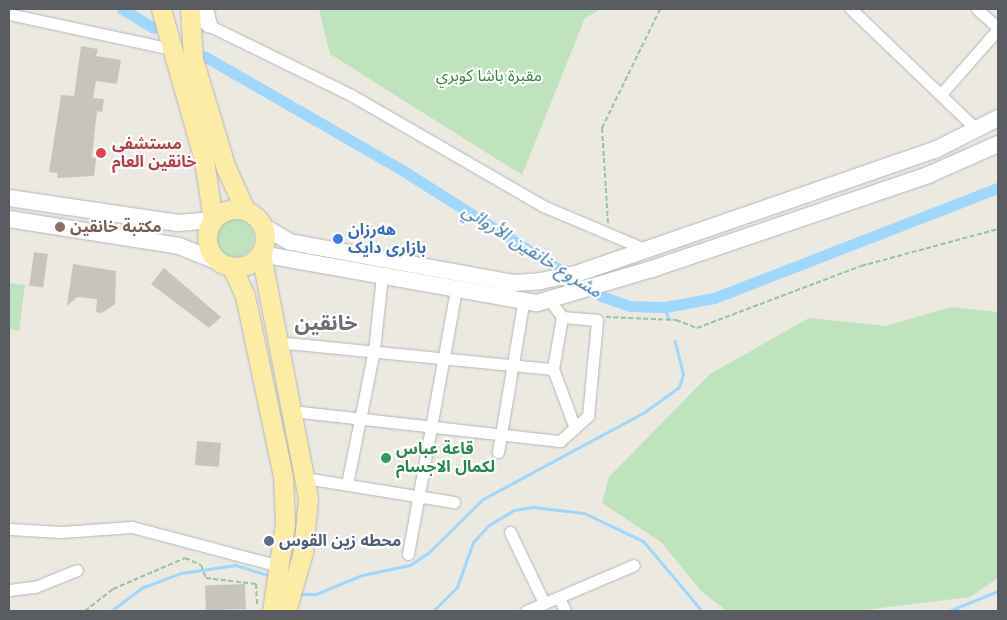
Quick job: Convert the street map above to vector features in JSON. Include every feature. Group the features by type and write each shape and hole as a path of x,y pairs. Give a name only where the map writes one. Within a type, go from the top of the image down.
{"main road":[{"path":"161,9 204,160 213,220 207,237 245,296 270,405 285,502 280,599"},
{"path":"195,11 209,25"},
{"path":"195,11 193,59 226,168 245,210 263,226 290,242 523,283 569,275 647,250 937,149 998,118"},
{"path":"261,254 523,304 549,300 589,288 928,175 998,144"},
{"path":"9,198 178,223 213,220 228,210 245,210"},
{"path":"9,219 179,246 225,265 248,265 261,254"},
{"path":"263,226 261,254 276,342 291,405 308,499 306,532 280,599"},
{"path":"523,283 523,304"},
{"path":"270,405 291,405"},
{"path":"285,502 308,499"}],"street":[{"path":"851,9 942,93 977,130"},
{"path":"942,93 998,28 977,9"},
{"path":"9,14 171,49"},
{"path":"209,25 351,95 543,206 607,235 647,250"},
{"path":"347,484 374,350 382,276"},
{"path":"408,554 456,290"},
{"path":"549,300 562,317 554,369 575,428"},
{"path":"498,452 523,304"},
{"path":"291,405 362,417 560,441 588,416 597,320 562,317"},
{"path":"276,342 444,356 554,369"},
{"path":"305,478 454,502"},
{"path":"9,529 61,532 132,527 280,599"},
{"path":"510,532 544,603"},
{"path":"526,611 634,565"},
{"path":"9,590 35,587 77,570"},
{"path":"558,597 565,611"}],"path":[{"path":"607,235 602,128 660,9"},
{"path":"597,320 676,320 697,328 861,266 998,229"},
{"path":"84,611 113,589 185,558 201,565 203,574 256,584 280,599"}],"green space":[{"name":"مقبرة باشا كوبري","path":"319,9 601,9 585,18 522,175 330,54"},
{"path":"235,219 249,224 254,238 249,252 235,257 221,252 216,238 221,224"},
{"path":"9,283 25,285 19,331 9,329"},
{"path":"951,307 998,312 998,578 970,597 856,611 727,611 702,592 661,542 602,503 609,477 710,374 809,318 886,326"}],"building":[{"path":"81,46 98,49 96,56 121,60 117,84 96,81 93,98 104,99 102,112 97,111 92,157 96,158 94,176 57,178 58,173 49,172 61,95 74,96"},
{"path":"34,252 48,254 43,288 29,286"},
{"path":"73,264 116,271 115,304 102,313 96,312 97,299 77,297 67,306"},
{"path":"164,268 221,317 209,328 151,284"},
{"path":"197,441 221,443 219,467 195,465"},
{"path":"245,584 246,609 206,610 205,585"}],"waterway":[{"name":"مشروع خانقين الأروائي","path":"122,9 154,28"},
{"name":"مشروع خانقين الأروائي","path":"204,56 402,170 601,296 630,306 665,307 714,298 998,188"},
{"path":"665,307 668,318"},
{"path":"296,594 316,594 362,575 410,565 428,553 483,499 643,413 679,387 683,374 675,341"},
{"path":"433,611 457,587 473,542 489,525 514,510 533,507 584,513 643,541 702,611"},
{"path":"111,611 141,588 181,573 235,565 271,576"},
{"path":"949,611 998,591"}],"place":[{"name":"مستشفى خانقين العام","path":"101,153"},
{"name":"مكتبة خانقين","path":"60,227"},
{"name":"هەرزان بازاری دایک","path":"338,239"},
{"name":"قاعة عباس لكمال الاجسام","path":"386,458"},
{"name":"محطه زين القوس","path":"269,541"}],"district":[{"name":"خانقين","path":"326,323"}]}
